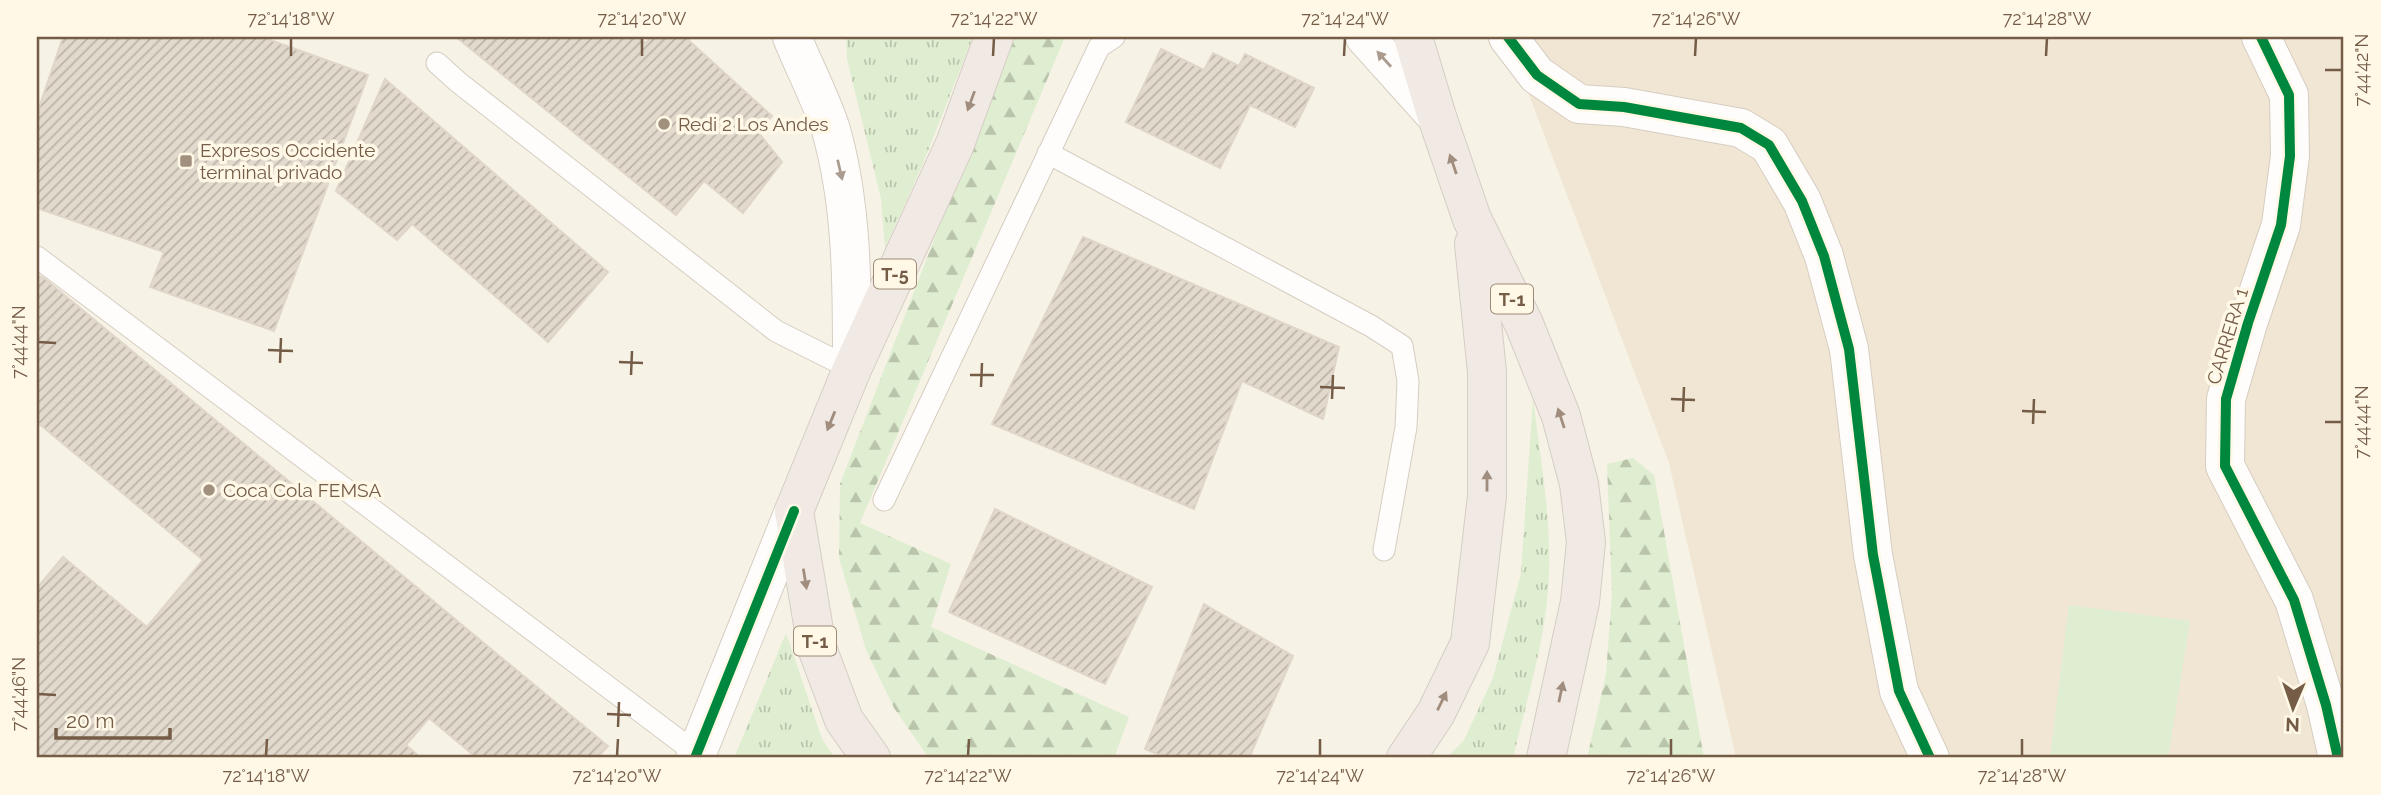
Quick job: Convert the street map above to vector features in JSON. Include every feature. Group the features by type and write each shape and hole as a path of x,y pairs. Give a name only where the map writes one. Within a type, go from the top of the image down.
{"highway":[{"name":"T-5","path":"794,511 852,369 956,144 995,37"},
{"path":"1413,37 1437,117"},
{"name":"T-1","path":"1437,117 1472,219 1524,324 1561,416 1579,484 1586,542 1580,602 1546,758"},
{"path":"1406,758 1436,713 1470,643 1487,496 1487,372 1472,219"},
{"name":"T-1","path":"794,511 817,648 844,720 871,758"}],"street":[{"path":"792,37 830,129 845,192 851,264 852,369"},
{"path":"1365,37 1437,117"},
{"path":"1508,37 1537,75 1579,104 1624,107 1741,128 1769,145 1807,212 1824,256 1850,349 1873,555 1899,691 1930,758"},
{"name":"CARRERA 1","path":"2261,37 2289,95 2290,156 2281,225 2226,399 2225,466 2294,600 2326,705 2338,758"},
{"path":"696,756 794,511"}],"lane":[{"path":"884,500 1098,47 1114,37"},
{"path":"437,63 469,91 776,331 852,369"},
{"path":"1048,153 1347,313 1402,346 1408,381 1406,427 1384,550"},
{"path":"37,257 696,756"}],"shaded area":[{"path":"1507,37 2344,37 2344,758 1736,758 1669,463"}],"green space":[{"path":"846,37 973,37 922,166 885,248 881,199 847,59"},
{"path":"1012,37 1065,37 860,523 951,564 931,627 1129,717 1114,758 929,758 894,708 866,650 839,558 840,484"},
{"path":"1533,398 1547,508 1549,574 1544,620 1530,690 1513,758 1447,758 1464,740 1493,678 1521,573"},
{"path":"1633,458 1654,475 1704,758 1587,758 1606,674 1612,594 1607,464"},
{"path":"2069,605 2190,621 2168,758 2050,758"},
{"path":"786,633 822,739 835,758 734,758"}],"building":[{"name":"Expresos Occidente terminal privado","path":"63,37 262,37 368,75 274,331 150,287 164,252 37,208 37,114"},
{"name":"Redi 2 Los Andes","path":"456,37 638,37 646,43 651,37 685,37 772,116 758,132 782,162 743,213 704,181 676,215"},
{"path":"1161,49 1204,70 1213,53 1239,66 1245,54 1314,88 1295,127 1250,105 1220,168 1126,122"},
{"path":"385,79 608,272 548,342 412,224 397,240 336,191"},
{"path":"1083,237 1339,347 1323,419 1242,381 1194,509 992,424"},
{"name":"Coca Cola FEMSA","path":"37,275 44,278 608,746 597,758 477,758 429,718 406,745 421,758 37,758 37,588 63,557 147,627 203,560 37,422"},
{"path":"995,509 1152,587 1105,684 949,612"},
{"path":"1204,604 1293,656 1249,758 1167,758 1145,749"}],"cycle path":[{"path":"1508,37 1537,75 1579,104 1624,107 1741,128 1769,145 1802,201 1824,256 1849,349 1873,555 1899,691 1930,758"},
{"path":"2261,37 2289,95 2290,156 2281,225 2226,399 2225,466 2294,600 2326,705 2338,758"},
{"path":"695,758 794,511"}],"place":[{"name":"Redi 2 Los Andes","path":"664,124"},
{"name":"Expresos Occidente terminal privado","path":"186,161"},
{"name":"Coca Cola FEMSA","path":"209,490"}]}
